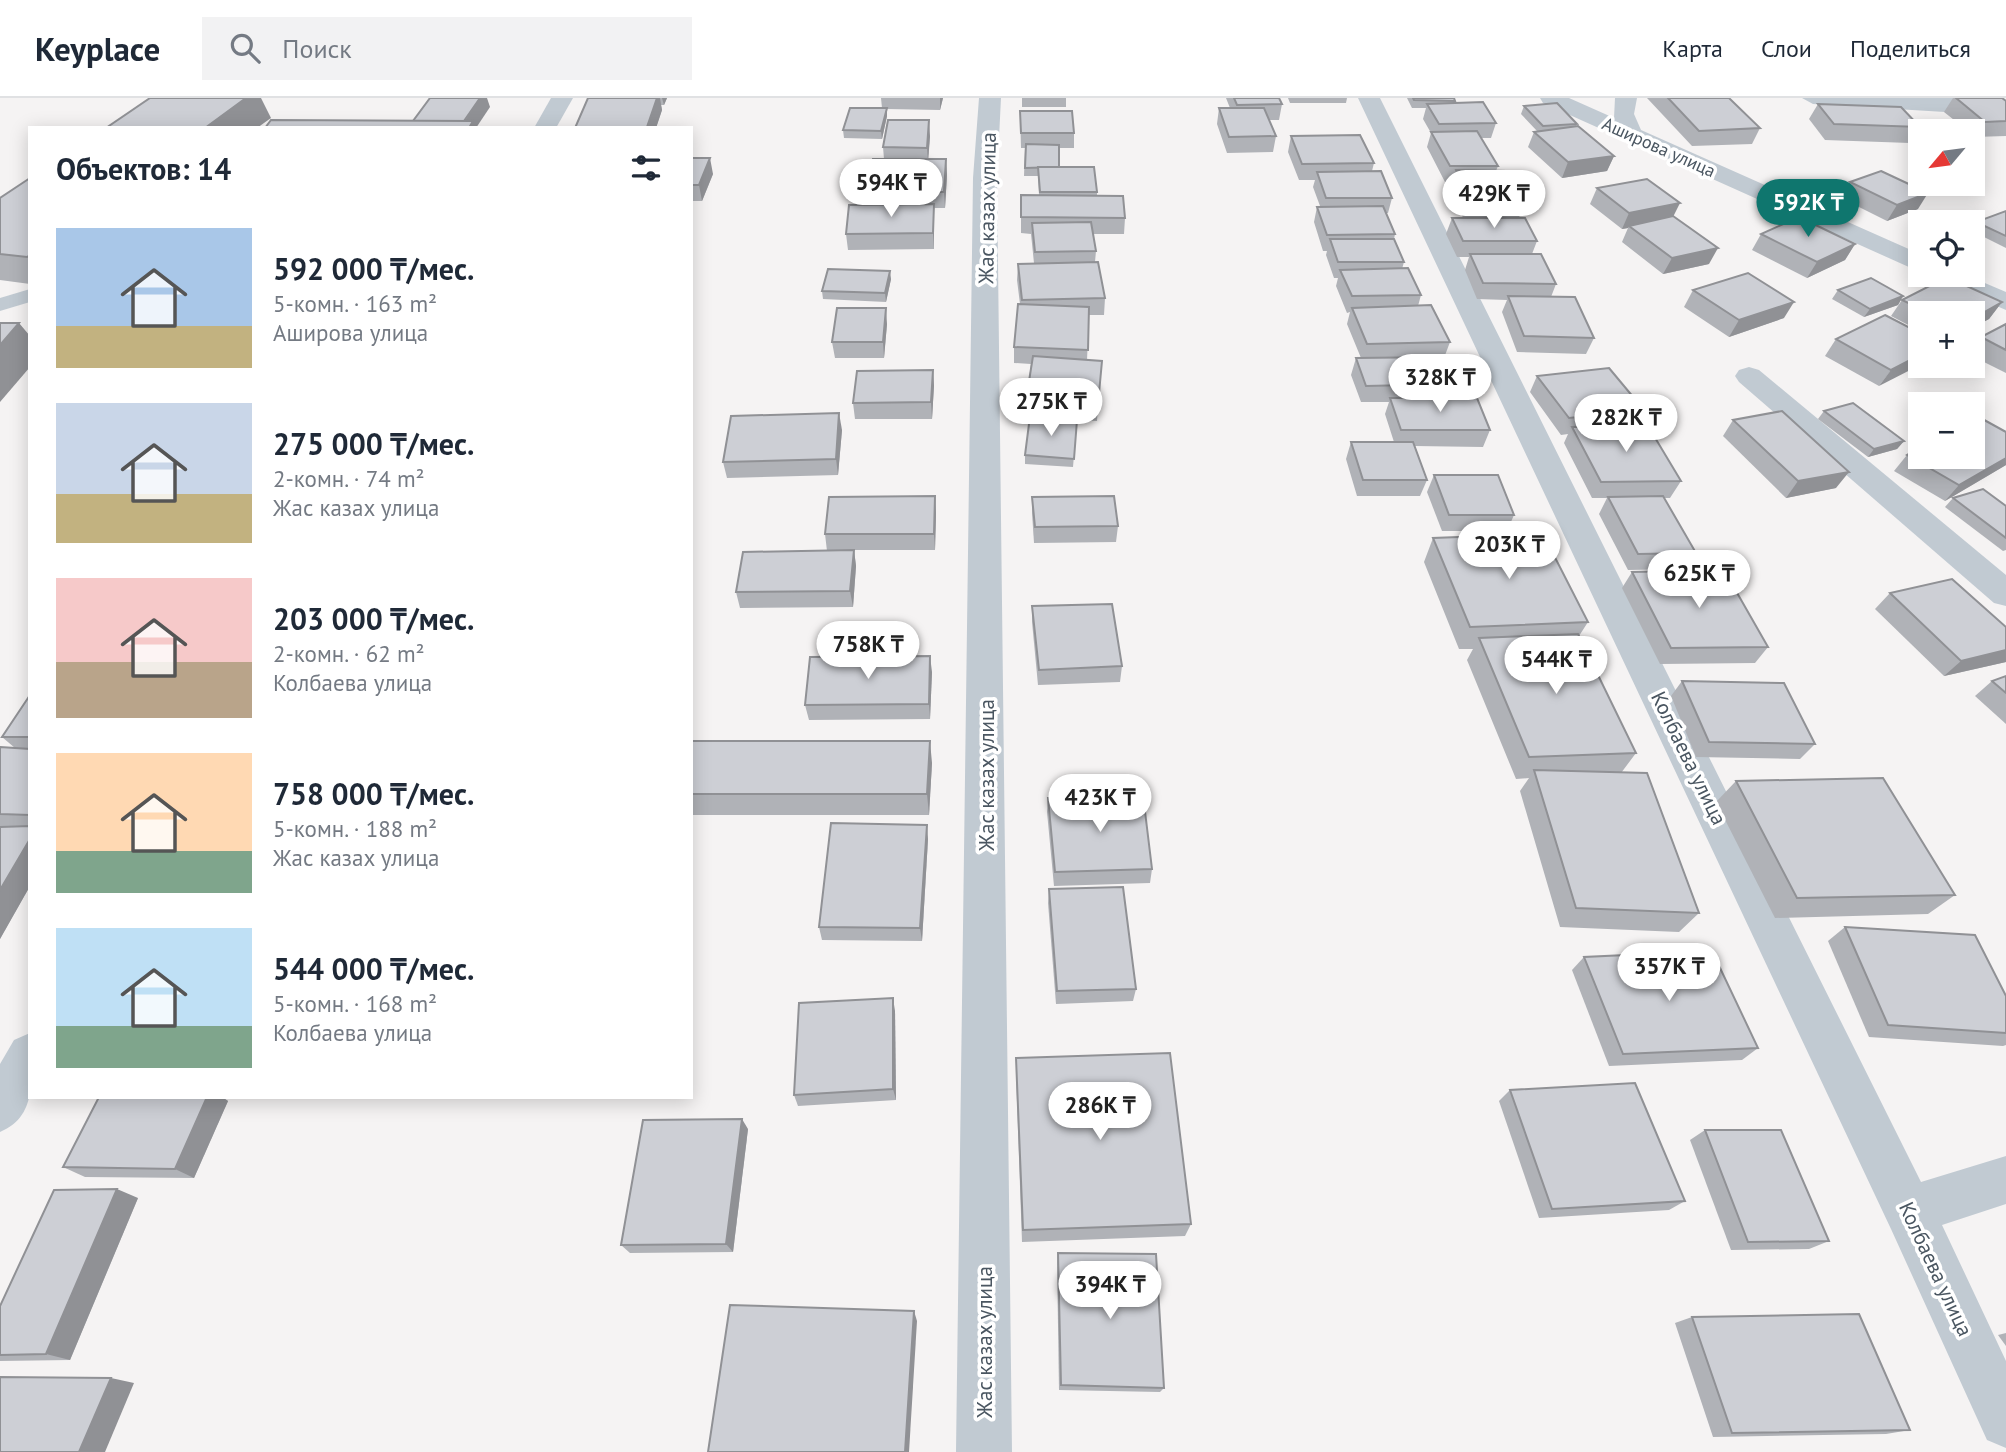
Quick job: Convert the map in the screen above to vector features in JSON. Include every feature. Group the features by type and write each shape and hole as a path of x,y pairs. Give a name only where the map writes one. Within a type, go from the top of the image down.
{"street":[{"path":"546,126 562,98"},
{"name":"Жас казах улица","path":"984,1452 985,178 990,98"},
{"name":"Колбаева улица","path":"1369,98 1909,1211 2006,1421"},
{"name":"Аширова улица","path":"1551,98 1908,259"},
{"path":"1626,98 1623,114 1632,135"},
{"path":"1813,98 1945,106 1968,98 1993,103"},
{"path":"1972,287 2006,302"},
{"path":"1749,376 2006,594"},
{"path":"0,1109 28,1059"},
{"path":"1909,1211 2006,1180"}],"lane":[{"path":"0,305 28,296"}],"building":[{"path":"150,98 246,98 208,126 109,126"},
{"path":"430,98 480,98 464,121 413,121"},
{"path":"588,98 657,98 647,126 576,126"},
{"path":"1234,98 1279,98 1282,104 1237,105"},
{"path":"1413,98 1454,98 1455,101 1414,100"},
{"path":"1668,98 1729,98 1760,128 1699,131"},
{"path":"1956,98 2002,98 2006,101 2006,121 1985,122 1985,119 1981,119"},
{"path":"1483,102 1496,123 1439,124 1427,104"},
{"path":"1557,103 1577,124 1543,126 1524,106"},
{"path":"1818,104 1901,107 1912,119 1908,119 1908,127 1834,124"},
{"path":"850,108 887,108 881,131 843,130"},
{"path":"1219,108 1264,108 1276,136 1229,137"},
{"path":"1020,111 1072,111 1074,133 1021,133"},
{"path":"271,120 473,121 470,126 266,126"},
{"path":"888,120 929,120 927,148 883,147"},
{"path":"1578,126 1614,156 1568,162 1534,132"},
{"path":"1477,131 1498,166 1450,166 1431,132"},
{"path":"1360,135 1374,163 1302,164 1291,136"},
{"path":"1026,144 1059,145 1059,167 1025,168"},
{"path":"693,158 710,158 699,185 693,185"},
{"path":"873,159 946,159 944,192 868,192"},
{"path":"1038,167 1094,167 1097,192 1040,192"},
{"path":"1456,170 1506,171 1522,208 1471,207"},
{"path":"1381,171 1392,198 1326,198 1317,172"},
{"path":"1881,171 1908,184 1908,196 1920,196 1897,205 1850,182"},
{"path":"28,179 27,257 0,254 0,198"},
{"path":"1647,179 1680,203 1629,213 1597,188"},
{"path":"1021,195 1123,196 1125,218 1021,217"},
{"path":"934,204 933,233 846,234 849,205"},
{"path":"1383,206 1395,234 1327,235 1317,207"},
{"path":"2006,211 2006,236 1985,226 1985,219"},
{"path":"1673,216 1718,248 1672,258 1629,226"},
{"path":"1799,217 1855,244 1817,262 1761,234"},
{"path":"1452,218 1525,218 1537,241 1463,241"},
{"path":"1091,222 1096,251 1035,252 1032,223"},
{"path":"1330,239 1394,239 1404,262 1338,262"},
{"path":"1470,254 1541,254 1556,284 1483,283"},
{"path":"1098,262 1105,298 1022,300 1018,264"},
{"path":"1408,268 1421,295 1352,296 1340,270"},
{"path":"828,269 890,271 885,293 822,291"},
{"path":"1748,273 1794,302 1739,320 1693,290"},
{"path":"1871,278 1903,296 1870,309 1838,290"},
{"path":"1927,287 1969,287 2002,302 1985,312 1985,301 1908,303 1902,300"},
{"path":"1508,296 1575,297 1594,338 1524,336"},
{"path":"1018,304 1089,307 1088,350 1014,347"},
{"path":"1431,305 1450,342 1367,344 1352,308"},
{"path":"837,308 886,308 883,342 832,342"},
{"path":"1885,315 1908,327 1908,361 1891,370 1836,339"},
{"path":"0,323 19,323 0,345"},
{"path":"2006,324 2006,350 1985,339 1985,335"},
{"path":"1033,356 1102,361 1098,404 1026,400"},
{"path":"1440,357 1452,384 1366,386 1356,358"},
{"path":"1609,368 1644,410 1569,418 1537,376"},
{"path":"933,370 931,402 853,403 857,371"},
{"path":"1390,398 1477,398 1490,430 1401,430"},
{"path":"1853,403 1904,441 1874,449 1824,411"},
{"path":"1782,411 1849,472 1798,481 1733,420"},
{"path":"839,413 836,459 723,462 731,416"},
{"path":"1030,416 1077,420 1074,459 1025,455"},
{"path":"1985,420 2006,432 2006,458 1959,485 1931,469 1985,469"},
{"path":"1648,426 1681,481 1601,482 1572,427"},
{"path":"1351,442 1413,442 1427,480 1363,480"},
{"path":"1434,475 1498,475 1514,515 1449,515"},
{"path":"1983,489 2006,506 2006,538 1953,498"},
{"path":"935,496 934,534 825,534 829,497"},
{"path":"1114,496 1118,526 1035,527 1032,497"},
{"path":"1663,496 1696,553 1638,554 1608,497"},
{"path":"1543,534 1588,622 1470,627 1433,538"},
{"path":"854,550 850,591 736,592 743,552"},
{"path":"1724,570 1768,647 1671,648 1632,572"},
{"path":"1952,579 2006,627 2006,650 1961,661 1890,593"},
{"path":"1112,604 1122,666 1039,670 1032,606"},
{"path":"1578,634 1636,753 1529,757 1479,638"},
{"path":"930,656 929,704 805,705 810,657"},
{"path":"2006,676 2006,693 1992,681"},
{"path":"1682,681 1784,683 1815,744 1709,742"},
{"path":"28,698 28,737 2,737"},
{"path":"693,741 930,741 927,794 693,794"},
{"path":"0,747 28,749 28,815 0,814"},
{"path":"1534,770 1647,773 1699,913 1576,908"},
{"path":"1883,778 1955,895 1797,898 1736,781"},
{"path":"1143,795 1152,869 1055,872 1048,798"},
{"path":"831,823 927,825 920,928 819,927"},
{"path":"28,826 28,842 0,890 0,827"},
{"path":"1123,887 1136,989 1057,991 1049,889"},
{"path":"1845,927 1975,935 2006,996 2006,1033 1888,1025"},
{"path":"1712,951 1758,1048 1623,1054 1584,957"},
{"path":"893,998 893,1089 794,1095 799,1003"},
{"path":"1170,1053 1191,1224 1023,1230 1016,1058"},
{"path":"1635,1083 1685,1201 1552,1209 1510,1090"},
{"path":"98,1099 206,1099 175,1169 63,1167"},
{"path":"742,1119 726,1244 621,1245 643,1120"},
{"path":"1705,1130 1781,1130 1829,1241 1748,1242"},
{"path":"117,1189 46,1354 0,1355 0,1306 54,1190"},
{"path":"1058,1253 1156,1254 1164,1388 1061,1385"},
{"path":"730,1305 914,1311 905,1452 708,1452"},
{"path":"1859,1314 1910,1430 1732,1433 1692,1317"},
{"path":"0,1377 111,1378 79,1452 0,1452"}]}
